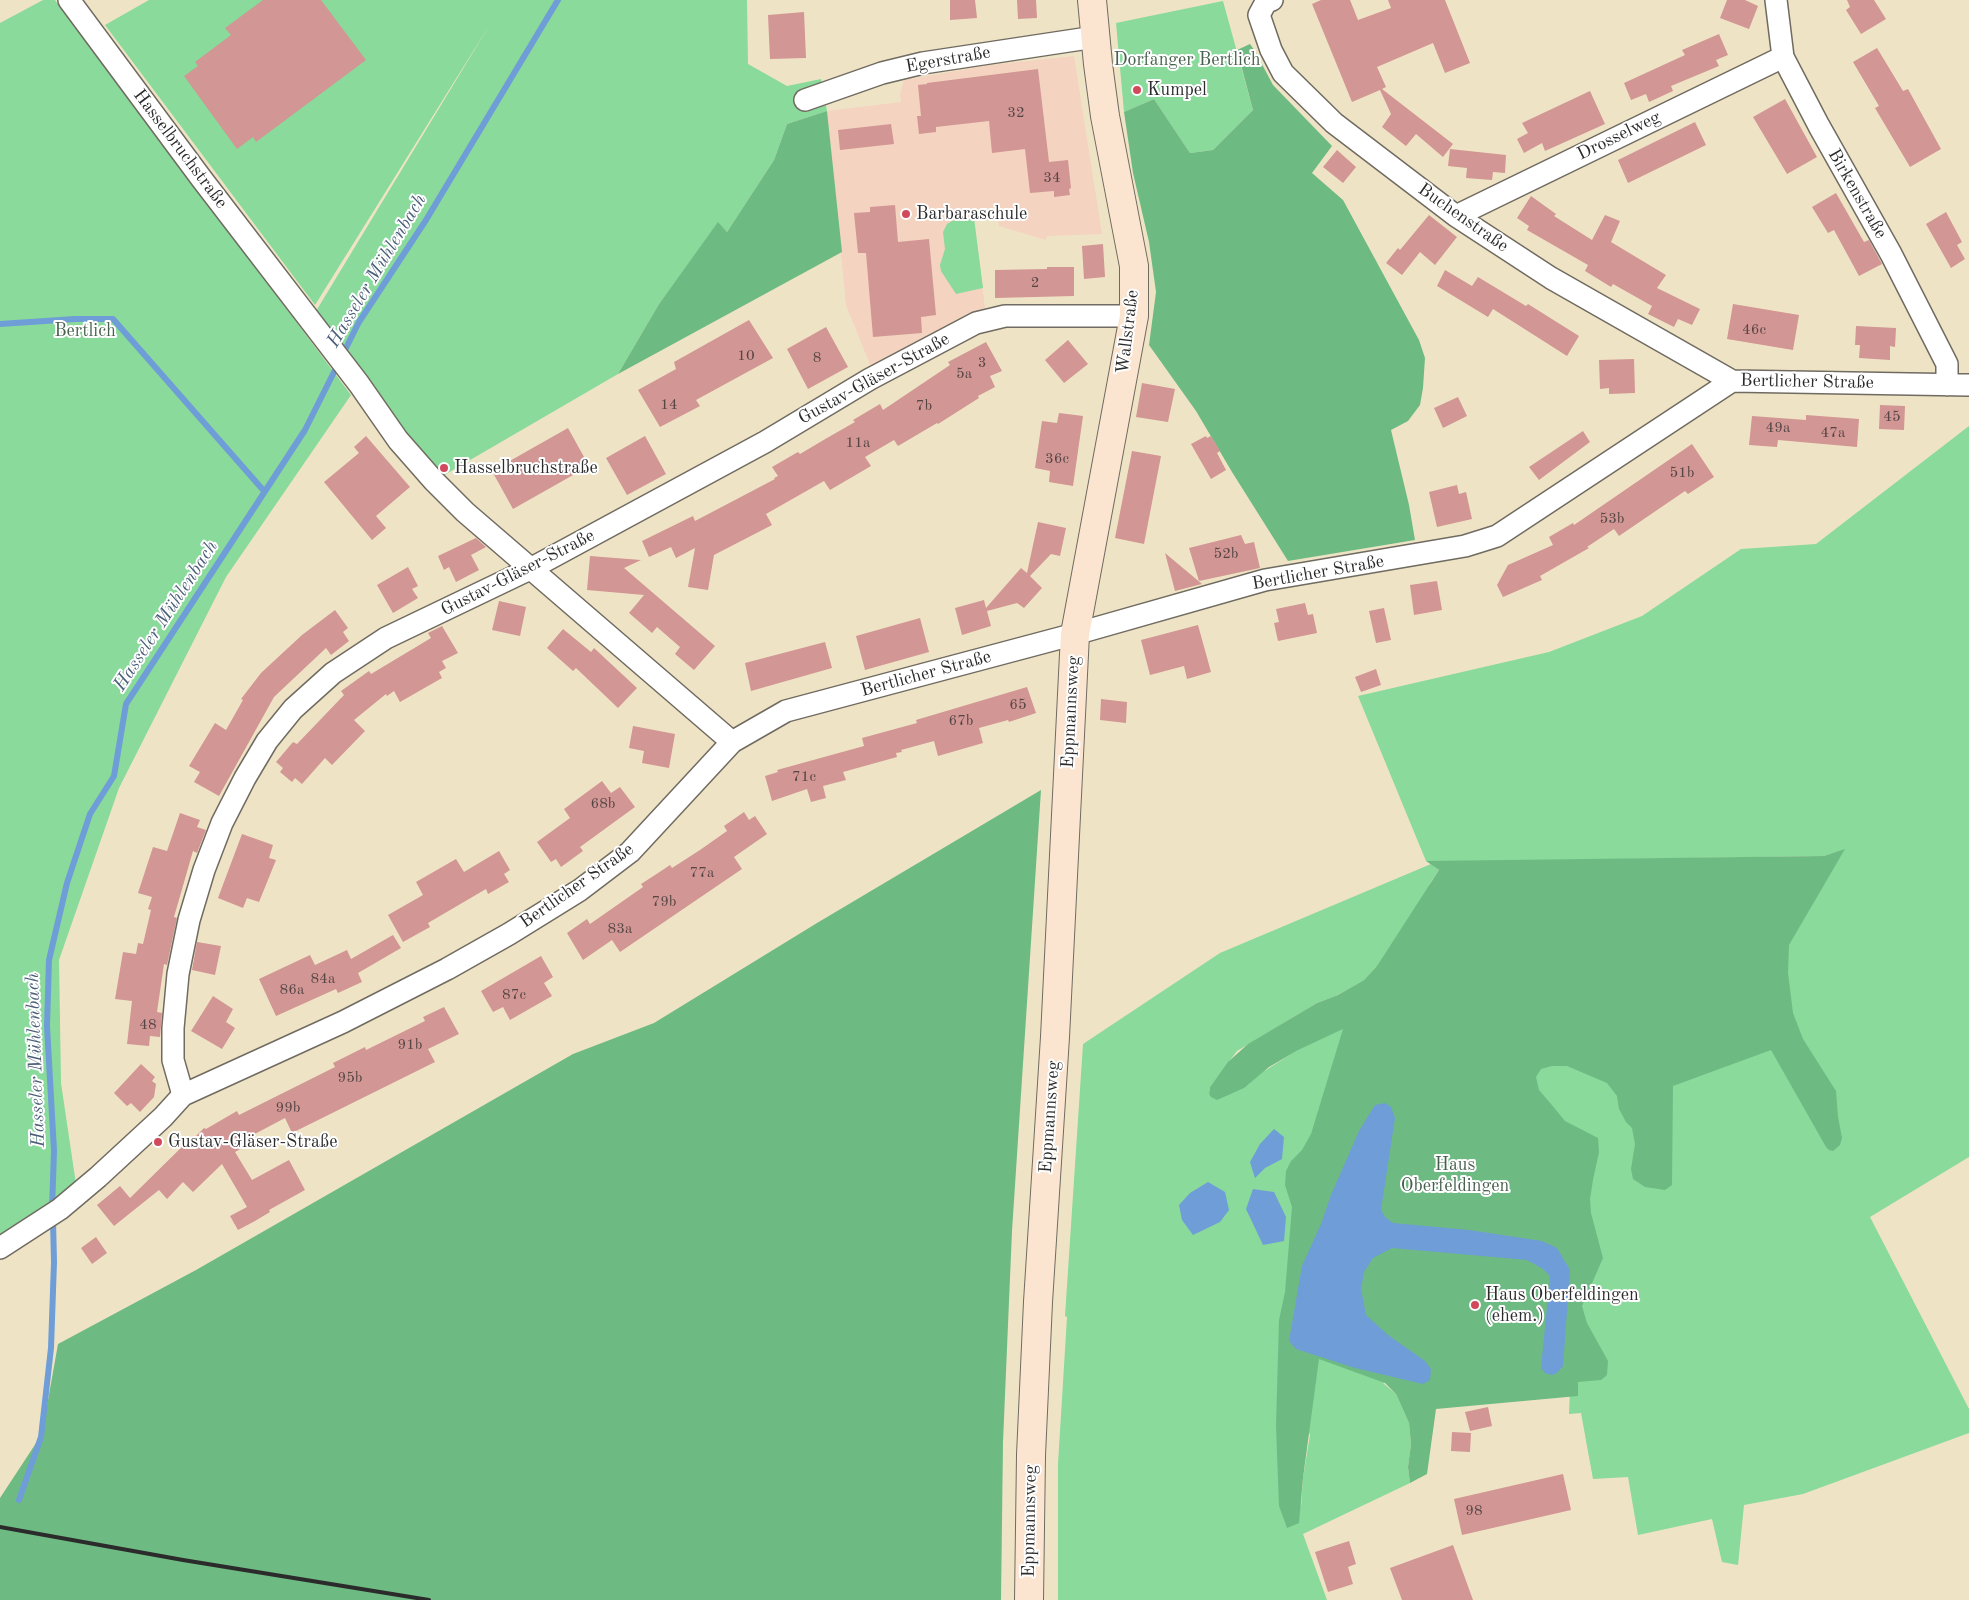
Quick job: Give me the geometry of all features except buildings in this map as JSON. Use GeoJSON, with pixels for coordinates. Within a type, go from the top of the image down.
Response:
{"type":"FeatureCollection","features":[{"type":"Feature","properties":{"kind":"street","name":"Hasselbruchstraße"},"geometry":{"type":"LineString","coordinates":[[69,0],[359,384],[398,440],[434,481],[465,512],[732,742]]}},
{"type":"Feature","properties":{"kind":"street","name":"Wallstraße"},"geometry":{"type":"LineString","coordinates":[[1075,634],[1134,316],[1134,266],[1105,116],[1092,0]]}},
{"type":"Feature","properties":{"kind":"street","name":"Buchenstraße"},"geometry":{"type":"LineString","coordinates":[[1272,0],[1266,2],[1259,15],[1271,50],[1283,73],[1334,123],[1456,216],[1551,278],[1732,381]]}},
{"type":"Feature","properties":{"kind":"street","name":"Birkenstraße"},"geometry":{"type":"LineString","coordinates":[[1776,0],[1783,57],[1819,126],[1891,254],[1947,364],[1947,385]]}},
{"type":"Feature","properties":{"kind":"street","name":"Egerstraße"},"geometry":{"type":"LineString","coordinates":[[806,100],[882,73],[923,63],[1095,37]]}},
{"type":"Feature","properties":{"kind":"street","name":"Drosselweg"},"geometry":{"type":"LineString","coordinates":[[1456,216],[1783,57]]}},
{"type":"Feature","properties":{"kind":"street","name":"Gustav-Gläser-Straße"},"geometry":{"type":"LineString","coordinates":[[183,1095],[173,1060],[173,1028],[178,974],[189,920],[204,870],[222,823],[266,741],[293,709],[334,672],[386,638],[532,568],[765,442],[870,379],[976,323],[1005,316],[1134,316]]}},
{"type":"Feature","properties":{"kind":"street","name":"Bertlicher Straße"},"geometry":{"type":"LineString","coordinates":[[0,1248],[60,1209],[163,1117],[183,1095],[344,1022],[509,934],[580,890],[630,852],[732,742],[786,711],[1075,634],[1265,580],[1465,546],[1496,536],[1732,381],[1969,385]]}},
{"type":"Feature","properties":{"kind":"street","name":"Eppmannsweg"},"geometry":{"type":"LineString","coordinates":[[1029,1600],[1031,1455],[1037,1312],[1055,1037],[1075,634]]}},
{"type":"Feature","properties":{"kind":"shaded area","name":"Barbaraschule"},"geometry":{"type":"Polygon","coordinates":[[[1074,56],[1102,234],[1047,236],[1046,240],[999,226],[997,207],[973,210],[985,308],[967,314],[871,367],[846,305],[827,111],[901,102],[900,93],[904,80],[991,65],[1074,56]]]}},
{"type":"Feature","properties":{"kind":"green space","name":"Bertlich"},"geometry":{"type":"Polygon","coordinates":[[[43,0],[55,0],[351,395],[226,577],[119,788],[59,960],[61,1083],[77,1191],[0,1244],[0,23],[43,0]]]}},
{"type":"Feature","properties":{"kind":"green space"},"geometry":{"type":"Polygon","coordinates":[[[149,0],[747,0],[748,64],[787,86],[821,79],[827,111],[787,124],[774,160],[727,232],[718,223],[659,304],[618,374],[434,481],[310,321],[492,21],[315,305],[105,25],[149,0]]]}},
{"type":"Feature","properties":{"kind":"green space","name":"Dorfanger Bertlich"},"geometry":{"type":"Polygon","coordinates":[[[1223,1],[1253,110],[1213,150],[1190,153],[1154,99],[1124,112],[1116,23],[1223,1]]]}},
{"type":"Feature","properties":{"kind":"green space"},"geometry":{"type":"Polygon","coordinates":[[[1250,44],[1273,85],[1332,146],[1312,173],[1343,200],[1419,340],[1425,358],[1420,405],[1408,421],[1391,430],[1409,505],[1415,540],[1288,561],[1196,411],[1149,345],[1156,292],[1149,242],[1133,173],[1124,112],[1154,99],[1190,153],[1213,150],[1253,110],[1237,50],[1250,44]]]}},
{"type":"Feature","properties":{"kind":"green space"},"geometry":{"type":"Polygon","coordinates":[[[827,111],[842,252],[618,374],[659,304],[718,222],[727,232],[774,160],[787,124],[827,111]]]}},
{"type":"Feature","properties":{"kind":"green space"},"geometry":{"type":"Polygon","coordinates":[[[974,218],[983,288],[956,294],[941,271],[940,265],[945,249],[943,232],[947,224],[952,221],[974,218]]]}},
{"type":"Feature","properties":{"kind":"green space"},"geometry":{"type":"Polygon","coordinates":[[[1969,426],[1969,1157],[1870,1217],[1969,1409],[1969,1433],[1803,1494],[1744,1505],[1738,1565],[1722,1562],[1712,1519],[1638,1535],[1628,1477],[1593,1479],[1581,1413],[1569,1414],[1570,1389],[1383,1383],[1396,1394],[1409,1423],[1411,1444],[1408,1467],[1410,1483],[1303,1534],[1327,1600],[1058,1600],[1058,1464],[1067,1317],[1065,1316],[1083,1044],[1220,953],[1431,864],[1439,870],[1429,885],[1484,861],[1426,861],[1358,696],[1549,652],[1642,616],[1741,549],[1816,544],[1969,426]],[[1844,850],[1824,856],[1493,861],[1801,923],[1844,850]],[[1377,966],[1364,980],[1338,995],[1317,1003],[1237,1051],[1210,1087],[1209,1094],[1212,1097],[1266,1070],[1341,1022],[1377,966]],[[1278,1355],[1301,1507],[1303,1478],[1310,1435],[1278,1355]]]}},
{"type":"Feature","properties":{"kind":"green space"},"geometry":{"type":"Polygon","coordinates":[[[1041,790],[1012,1231],[1003,1442],[1001,1600],[0,1600],[0,1498],[42,1434],[58,1344],[196,1270],[573,1054],[654,1023],[817,923],[1041,790]]]}},
{"type":"Feature","properties":{"kind":"green space","name":"Haus Oberfeldingen"},"geometry":{"type":"Polygon","coordinates":[[[1845,849],[1789,945],[1788,973],[1793,1013],[1803,1039],[1836,1091],[1842,1138],[1840,1145],[1833,1151],[1826,1147],[1771,1050],[1673,1086],[1672,1185],[1665,1190],[1645,1187],[1633,1179],[1631,1169],[1635,1144],[1632,1128],[1626,1122],[1619,1109],[1617,1096],[1607,1083],[1567,1066],[1552,1066],[1541,1069],[1536,1077],[1539,1090],[1565,1121],[1598,1138],[1599,1152],[1590,1199],[1591,1213],[1603,1258],[1582,1306],[1587,1323],[1608,1361],[1607,1375],[1601,1380],[1578,1382],[1578,1396],[1436,1409],[1427,1474],[1410,1483],[1408,1467],[1411,1444],[1409,1423],[1396,1394],[1385,1383],[1319,1359],[1299,1523],[1287,1528],[1279,1506],[1276,1426],[1279,1320],[1285,1292],[1292,1207],[1285,1185],[1286,1171],[1291,1161],[1302,1150],[1311,1134],[1343,1029],[1298,1050],[1269,1067],[1244,1088],[1217,1100],[1209,1094],[1210,1087],[1228,1062],[1248,1044],[1317,1003],[1338,995],[1364,980],[1377,966],[1439,870],[1426,861],[1824,856],[1845,849]]]}},
{"type":"Feature","properties":{"kind":"water"},"geometry":{"type":"Polygon","coordinates":[[[1385,1103],[1391,1107],[1395,1118],[1381,1210],[1385,1217],[1393,1223],[1469,1230],[1542,1241],[1557,1248],[1570,1270],[1563,1366],[1557,1373],[1552,1375],[1545,1373],[1541,1368],[1550,1276],[1543,1269],[1527,1260],[1392,1248],[1373,1258],[1364,1272],[1361,1289],[1366,1315],[1388,1335],[1425,1361],[1431,1369],[1430,1380],[1423,1384],[1355,1368],[1296,1349],[1289,1341],[1302,1266],[1359,1131],[1375,1105],[1385,1103]]]}},
{"type":"Feature","properties":{"kind":"water"},"geometry":{"type":"Polygon","coordinates":[[[1274,1129],[1284,1137],[1282,1159],[1265,1168],[1255,1178],[1250,1162],[1260,1144],[1274,1129]]]}},
{"type":"Feature","properties":{"kind":"water"},"geometry":{"type":"Polygon","coordinates":[[[1208,1182],[1225,1192],[1229,1210],[1220,1222],[1193,1235],[1182,1220],[1179,1205],[1190,1193],[1208,1182]]]}},
{"type":"Feature","properties":{"kind":"water"},"geometry":{"type":"Polygon","coordinates":[[[1253,1189],[1274,1192],[1286,1217],[1284,1241],[1263,1245],[1246,1209],[1253,1189]]]}},
{"type":"Feature","properties":{"kind":"waterway","name":"Hasseler Mühlenbach"},"geometry":{"type":"LineString","coordinates":[[52,1210],[54,1151],[47,1026],[49,960],[67,883],[90,814],[114,776],[126,704],[305,430],[359,322],[426,220],[558,0]]}},
{"type":"Feature","properties":{"kind":"waterway"},"geometry":{"type":"LineString","coordinates":[[0,324],[75,319],[113,319],[264,491]]}},
{"type":"Feature","properties":{"kind":"waterway","name":"Hasseler Mühlenbach"},"geometry":{"type":"LineString","coordinates":[[19,1500],[41,1437],[51,1348],[54,1262],[53,1220]]}},
{"type":"Feature","properties":{"kind":"railway"},"geometry":{"type":"LineString","coordinates":[[0,1527],[183,1560],[429,1600]]}},
{"type":"Feature","properties":{"kind":"place","name":"Kumpel"},"geometry":{"type":"Point","coordinates":[1137,90]}},
{"type":"Feature","properties":{"kind":"place","name":"Barbaraschule"},"geometry":{"type":"Point","coordinates":[906,214]}},
{"type":"Feature","properties":{"kind":"place","name":"Hasselbruchstraße"},"geometry":{"type":"Point","coordinates":[444,468]}},
{"type":"Feature","properties":{"kind":"place","name":"Gustav-Gläser-Straße"},"geometry":{"type":"Point","coordinates":[158,1142]}},
{"type":"Feature","properties":{"kind":"place","name":"Haus Oberfeldingen (ehem.)"},"geometry":{"type":"Point","coordinates":[1475,1305]}}]}
